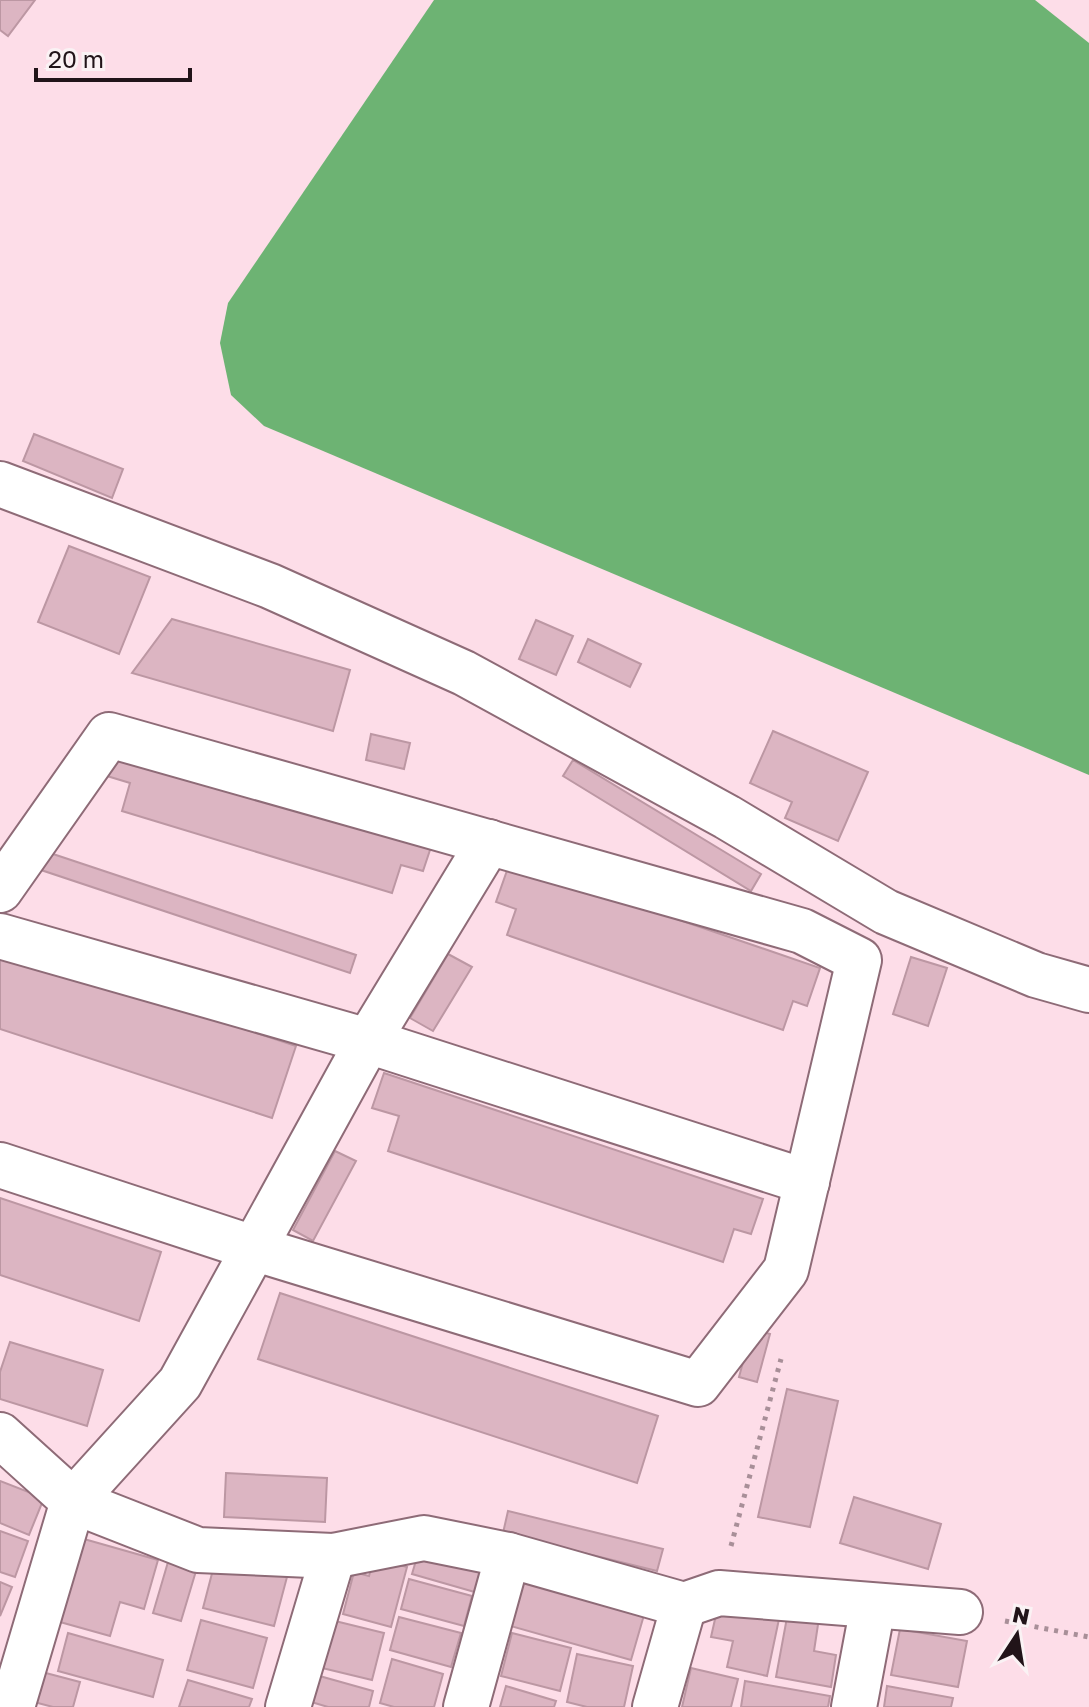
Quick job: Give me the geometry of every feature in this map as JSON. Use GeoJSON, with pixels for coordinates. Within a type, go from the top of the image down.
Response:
{"type":"FeatureCollection","features":[{"type":"Feature","properties":{"kind":"street"},"geometry":{"type":"LineString","coordinates":[[0,484],[270,586],[464,673],[727,817],[886,912],[1036,975],[1089,990]]}},
{"type":"Feature","properties":{"kind":"street"},"geometry":{"type":"LineString","coordinates":[[0,890],[109,735],[802,931],[859,960],[786,1270],[698,1384],[253,1248],[0,1165]]}},
{"type":"Feature","properties":{"kind":"street"},"geometry":{"type":"LineString","coordinates":[[12,1707],[73,1501],[180,1383],[368,1041],[489,842]]}},
{"type":"Feature","properties":{"kind":"street"},"geometry":{"type":"LineString","coordinates":[[0,936],[368,1041],[807,1182]]}},
{"type":"Feature","properties":{"kind":"street"},"geometry":{"type":"LineString","coordinates":[[0,1435],[73,1501],[198,1550],[333,1556],[424,1538],[508,1555],[684,1605],[719,1593],[960,1612]]}},
{"type":"Feature","properties":{"kind":"street"},"geometry":{"type":"LineString","coordinates":[[466,1707],[508,1555]]}},
{"type":"Feature","properties":{"kind":"street"},"geometry":{"type":"LineString","coordinates":[[288,1707],[333,1556]]}},
{"type":"Feature","properties":{"kind":"street"},"geometry":{"type":"LineString","coordinates":[[655,1707],[684,1605]]}},
{"type":"Feature","properties":{"kind":"street"},"geometry":{"type":"LineString","coordinates":[[854,1707],[873,1606]]}},
{"type":"Feature","properties":{"kind":"path"},"geometry":{"type":"LineString","coordinates":[[960,1612],[1089,1637]]}},
{"type":"Feature","properties":{"kind":"shaded area"},"geometry":{"type":"Polygon","coordinates":[[[434,0],[1035,0],[1089,43],[1089,775],[264,426],[231,395],[220,343],[228,303],[434,0]]]}},
{"type":"Feature","properties":{"kind":"building"},"geometry":{"type":"Polygon","coordinates":[[[0,0],[35,0],[8,36],[0,30],[0,0]]]}},
{"type":"Feature","properties":{"kind":"building"},"geometry":{"type":"Polygon","coordinates":[[[34,434],[123,469],[112,498],[23,461],[34,434]]]}},
{"type":"Feature","properties":{"kind":"building"},"geometry":{"type":"Polygon","coordinates":[[[69,546],[150,577],[119,654],[38,622],[69,546]]]}},
{"type":"Feature","properties":{"kind":"building"},"geometry":{"type":"Polygon","coordinates":[[[172,619],[350,670],[333,731],[132,673],[172,619]]]}},
{"type":"Feature","properties":{"kind":"building"},"geometry":{"type":"Polygon","coordinates":[[[536,620],[573,636],[556,675],[519,659],[536,620]]]}},
{"type":"Feature","properties":{"kind":"building"},"geometry":{"type":"Polygon","coordinates":[[[588,639],[641,664],[630,687],[578,662],[588,639]]]}},
{"type":"Feature","properties":{"kind":"building"},"geometry":{"type":"Polygon","coordinates":[[[773,731],[868,772],[838,841],[785,818],[792,802],[750,783],[773,731]]]}},
{"type":"Feature","properties":{"kind":"building"},"geometry":{"type":"Polygon","coordinates":[[[371,734],[410,743],[404,769],[366,760],[371,734]]]}},
{"type":"Feature","properties":{"kind":"building"},"geometry":{"type":"Polygon","coordinates":[[[116,744],[433,841],[423,871],[401,865],[392,893],[122,811],[130,783],[107,776],[116,744]]]}},
{"type":"Feature","properties":{"kind":"building"},"geometry":{"type":"Polygon","coordinates":[[[573,760],[761,874],[751,891],[563,776],[573,760]]]}},
{"type":"Feature","properties":{"kind":"building"},"geometry":{"type":"Polygon","coordinates":[[[41,850],[356,955],[350,973],[35,868],[41,850]]]}},
{"type":"Feature","properties":{"kind":"building"},"geometry":{"type":"Polygon","coordinates":[[[510,862],[820,968],[807,1006],[793,1001],[783,1030],[507,935],[516,909],[496,902],[510,862]]]}},
{"type":"Feature","properties":{"kind":"building"},"geometry":{"type":"Polygon","coordinates":[[[0,949],[296,1046],[272,1118],[0,1029],[0,949]]]}},
{"type":"Feature","properties":{"kind":"building"},"geometry":{"type":"Polygon","coordinates":[[[448,954],[472,967],[433,1031],[410,1018],[448,954]]]}},
{"type":"Feature","properties":{"kind":"building"},"geometry":{"type":"Polygon","coordinates":[[[911,957],[947,968],[928,1026],[893,1014],[911,957]]]}},
{"type":"Feature","properties":{"kind":"building"},"geometry":{"type":"Polygon","coordinates":[[[384,1073],[763,1199],[751,1234],[734,1229],[723,1262],[388,1151],[399,1116],[372,1108],[384,1073]]]}},
{"type":"Feature","properties":{"kind":"building"},"geometry":{"type":"Polygon","coordinates":[[[335,1151],[356,1161],[313,1241],[293,1230],[335,1151]]]}},
{"type":"Feature","properties":{"kind":"building"},"geometry":{"type":"Polygon","coordinates":[[[0,1198],[161,1252],[139,1321],[0,1275],[0,1198]]]}},
{"type":"Feature","properties":{"kind":"building"},"geometry":{"type":"Polygon","coordinates":[[[280,1293],[658,1416],[637,1483],[258,1359],[280,1293]]]}},
{"type":"Feature","properties":{"kind":"building"},"geometry":{"type":"Polygon","coordinates":[[[752,1329],[770,1334],[757,1382],[739,1377],[752,1329]]]}},
{"type":"Feature","properties":{"kind":"building"},"geometry":{"type":"Polygon","coordinates":[[[10,1342],[103,1370],[87,1426],[0,1399],[0,1372],[10,1342]]]}},
{"type":"Feature","properties":{"kind":"building"},"geometry":{"type":"Polygon","coordinates":[[[787,1389],[838,1401],[810,1527],[758,1517],[787,1389]]]}},
{"type":"Feature","properties":{"kind":"building"},"geometry":{"type":"Polygon","coordinates":[[[226,1473],[327,1478],[325,1522],[224,1517],[226,1473]]]}},
{"type":"Feature","properties":{"kind":"building"},"geometry":{"type":"Polygon","coordinates":[[[0,1481],[44,1498],[29,1535],[0,1523],[0,1481]]]}},
{"type":"Feature","properties":{"kind":"building"},"geometry":{"type":"Polygon","coordinates":[[[854,1497],[941,1524],[928,1569],[840,1543],[854,1497]]]}},
{"type":"Feature","properties":{"kind":"building"},"geometry":{"type":"Polygon","coordinates":[[[508,1511],[663,1549],[657,1571],[503,1533],[508,1511]]]}},
{"type":"Feature","properties":{"kind":"building"},"geometry":{"type":"Polygon","coordinates":[[[0,1531],[28,1541],[15,1577],[0,1572],[0,1531]]]}},
{"type":"Feature","properties":{"kind":"building"},"geometry":{"type":"Polygon","coordinates":[[[84,1539],[158,1560],[144,1609],[120,1602],[110,1636],[60,1622],[84,1539]]]}},
{"type":"Feature","properties":{"kind":"building"},"geometry":{"type":"Polygon","coordinates":[[[420,1547],[485,1567],[478,1593],[412,1574],[420,1547]]]}},
{"type":"Feature","properties":{"kind":"building"},"geometry":{"type":"Polygon","coordinates":[[[216,1558],[287,1577],[274,1626],[203,1608],[216,1558]]]}},
{"type":"Feature","properties":{"kind":"building"},"geometry":{"type":"Polygon","coordinates":[[[374,1558],[407,1567],[391,1627],[343,1614],[354,1572],[369,1576],[374,1558]]]}},
{"type":"Feature","properties":{"kind":"building"},"geometry":{"type":"Polygon","coordinates":[[[168,1562],[196,1571],[181,1621],[153,1613],[168,1562]]]}},
{"type":"Feature","properties":{"kind":"building"},"geometry":{"type":"Polygon","coordinates":[[[409,1579],[472,1596],[464,1626],[401,1609],[409,1579]]]}},
{"type":"Feature","properties":{"kind":"building"},"geometry":{"type":"Polygon","coordinates":[[[520,1580],[644,1615],[631,1660],[507,1625],[520,1580]]]}},
{"type":"Feature","properties":{"kind":"building"},"geometry":{"type":"Polygon","coordinates":[[[0,1582],[12,1587],[0,1616],[0,1582]]]}},
{"type":"Feature","properties":{"kind":"building"},"geometry":{"type":"Polygon","coordinates":[[[718,1606],[779,1619],[767,1676],[727,1667],[733,1641],[711,1637],[718,1606]]]}},
{"type":"Feature","properties":{"kind":"building"},"geometry":{"type":"Polygon","coordinates":[[[788,1612],[819,1618],[814,1651],[836,1655],[831,1687],[776,1677],[788,1612]]]}},
{"type":"Feature","properties":{"kind":"building"},"geometry":{"type":"Polygon","coordinates":[[[399,1617],[461,1633],[451,1667],[390,1650],[399,1617]]]}},
{"type":"Feature","properties":{"kind":"building"},"geometry":{"type":"Polygon","coordinates":[[[201,1620],[267,1638],[253,1688],[187,1670],[201,1620]]]}},
{"type":"Feature","properties":{"kind":"building"},"geometry":{"type":"Polygon","coordinates":[[[331,1620],[384,1633],[372,1680],[318,1667],[331,1620]]]}},
{"type":"Feature","properties":{"kind":"building"},"geometry":{"type":"Polygon","coordinates":[[[900,1629],[967,1641],[958,1687],[891,1675],[900,1629]]]}},
{"type":"Feature","properties":{"kind":"building"},"geometry":{"type":"Polygon","coordinates":[[[68,1633],[163,1660],[153,1697],[58,1671],[68,1633]]]}},
{"type":"Feature","properties":{"kind":"building"},"geometry":{"type":"Polygon","coordinates":[[[512,1633],[571,1648],[560,1691],[501,1676],[512,1633]]]}},
{"type":"Feature","properties":{"kind":"building"},"geometry":{"type":"Polygon","coordinates":[[[577,1654],[633,1666],[624,1707],[587,1707],[567,1702],[577,1654]]]}},
{"type":"Feature","properties":{"kind":"building"},"geometry":{"type":"Polygon","coordinates":[[[392,1659],[443,1674],[434,1707],[394,1707],[380,1703],[392,1659]]]}},
{"type":"Feature","properties":{"kind":"building"},"geometry":{"type":"Polygon","coordinates":[[[691,1668],[738,1679],[731,1707],[682,1707],[691,1668]]]}},
{"type":"Feature","properties":{"kind":"building"},"geometry":{"type":"Polygon","coordinates":[[[42,1672],[80,1682],[73,1707],[53,1707],[34,1702],[42,1672]]]}},
{"type":"Feature","properties":{"kind":"building"},"geometry":{"type":"Polygon","coordinates":[[[316,1675],[373,1691],[369,1707],[328,1707],[308,1701],[316,1675]]]}},
{"type":"Feature","properties":{"kind":"building"},"geometry":{"type":"Polygon","coordinates":[[[188,1680],[252,1699],[249,1707],[179,1707],[188,1680]]]}},
{"type":"Feature","properties":{"kind":"building"},"geometry":{"type":"Polygon","coordinates":[[[745,1681],[830,1696],[828,1707],[741,1707],[745,1681]]]}},
{"type":"Feature","properties":{"kind":"building"},"geometry":{"type":"Polygon","coordinates":[[[506,1686],[556,1701],[554,1707],[500,1707],[506,1686]]]}},
{"type":"Feature","properties":{"kind":"building"},"geometry":{"type":"Polygon","coordinates":[[[887,1686],[953,1698],[951,1707],[884,1707],[887,1686]]]}}]}
